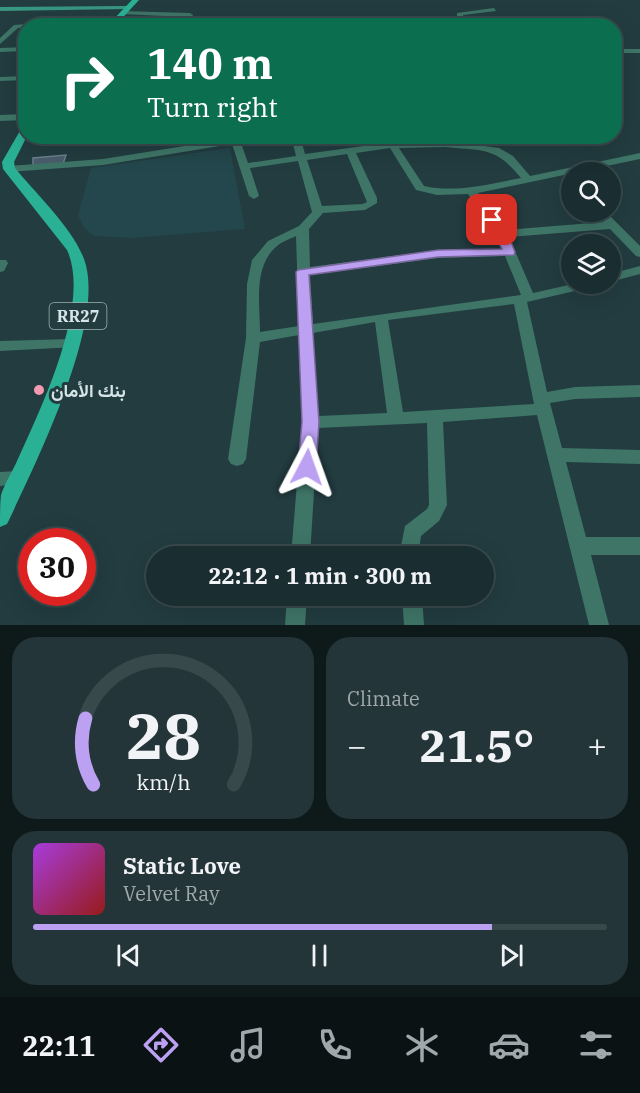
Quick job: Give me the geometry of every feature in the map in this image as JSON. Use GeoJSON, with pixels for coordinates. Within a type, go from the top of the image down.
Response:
{"type":"FeatureCollection","features":[{"type":"Feature","properties":{"kind":"main road"},"geometry":{"type":"LineString","coordinates":[[117,18],[136,0]]}},
{"type":"Feature","properties":{"kind":"main road"},"geometry":{"type":"LineString","coordinates":[[5,163],[18,142]]}},
{"type":"Feature","properties":{"kind":"main road","name":"RR27"},"geometry":{"type":"LineString","coordinates":[[0,518],[41,426],[71,344],[83,290],[78,261],[70,245],[5,163]]}},
{"type":"Feature","properties":{"kind":"street"},"geometry":{"type":"LineString","coordinates":[[0,9],[124,10],[190,15],[188,18]]}},
{"type":"Feature","properties":{"kind":"street"},"geometry":{"type":"LineString","coordinates":[[460,18],[459,14],[495,10]]}},
{"type":"Feature","properties":{"kind":"street"},"geometry":{"type":"LineString","coordinates":[[0,42],[12,26],[18,26]]}},
{"type":"Feature","properties":{"kind":"street"},"geometry":{"type":"LineString","coordinates":[[0,57],[4,50]]}},
{"type":"Feature","properties":{"kind":"street"},"geometry":{"type":"LineString","coordinates":[[622,51],[640,51]]}},
{"type":"Feature","properties":{"kind":"street"},"geometry":{"type":"LineString","coordinates":[[0,79],[18,78]]}},
{"type":"Feature","properties":{"kind":"street"},"geometry":{"type":"LineString","coordinates":[[0,117],[18,117]]}},
{"type":"Feature","properties":{"kind":"street"},"geometry":{"type":"LineString","coordinates":[[186,144],[186,150]]}},
{"type":"Feature","properties":{"kind":"street"},"geometry":{"type":"LineString","coordinates":[[5,163],[103,162],[224,144]]}},
{"type":"Feature","properties":{"kind":"street"},"geometry":{"type":"LineString","coordinates":[[237,144],[254,196]]}},
{"type":"Feature","properties":{"kind":"street"},"geometry":{"type":"LineString","coordinates":[[237,459],[253,338],[253,284],[258,260],[272,244],[303,228],[318,214],[296,144]]}},
{"type":"Feature","properties":{"kind":"street"},"geometry":{"type":"LineString","coordinates":[[245,166],[393,145],[445,144],[496,150],[510,158],[528,180]]}},
{"type":"Feature","properties":{"kind":"street"},"geometry":{"type":"LineString","coordinates":[[393,145],[417,186],[423,190],[471,191],[561,173]]}},
{"type":"Feature","properties":{"kind":"street"},"geometry":{"type":"LineString","coordinates":[[318,210],[364,207],[372,203],[372,198],[350,151]]}},
{"type":"Feature","properties":{"kind":"street"},"geometry":{"type":"LineString","coordinates":[[613,162],[640,156]]}},
{"type":"Feature","properties":{"kind":"street"},"geometry":{"type":"LineString","coordinates":[[471,191],[502,234],[524,298],[543,404],[599,625]]}},
{"type":"Feature","properties":{"kind":"street"},"geometry":{"type":"LineString","coordinates":[[610,222],[640,253]]}},
{"type":"Feature","properties":{"kind":"street"},"geometry":{"type":"LineString","coordinates":[[502,234],[613,225]]}},
{"type":"Feature","properties":{"kind":"street"},"geometry":{"type":"LineString","coordinates":[[301,546],[310,422],[302,272],[303,228]]}},
{"type":"Feature","properties":{"kind":"street"},"geometry":{"type":"LineString","coordinates":[[302,272],[438,254],[509,252]]}},
{"type":"Feature","properties":{"kind":"street"},"geometry":{"type":"LineString","coordinates":[[621,275],[640,270]]}},
{"type":"Feature","properties":{"kind":"street"},"geometry":{"type":"LineString","coordinates":[[253,338],[381,317],[524,298],[561,290]]}},
{"type":"Feature","properties":{"kind":"street"},"geometry":{"type":"LineString","coordinates":[[381,317],[396,419]]}},
{"type":"Feature","properties":{"kind":"street"},"geometry":{"type":"LineString","coordinates":[[0,346],[71,344]]}},
{"type":"Feature","properties":{"kind":"street"},"geometry":{"type":"LineString","coordinates":[[310,422],[435,417],[543,404],[564,394],[640,392]]}},
{"type":"Feature","properties":{"kind":"street"},"geometry":{"type":"LineString","coordinates":[[410,546],[411,532],[433,515],[438,505],[435,417]]}},
{"type":"Feature","properties":{"kind":"street"},"geometry":{"type":"LineString","coordinates":[[557,456],[640,456]]}},
{"type":"Feature","properties":{"kind":"street"},"geometry":{"type":"LineString","coordinates":[[0,479],[18,478]]}},
{"type":"Feature","properties":{"kind":"street"},"geometry":{"type":"LineString","coordinates":[[579,546],[640,546]]}},
{"type":"Feature","properties":{"kind":"street"},"geometry":{"type":"LineString","coordinates":[[295,625],[296,606]]}},
{"type":"Feature","properties":{"kind":"street"},"geometry":{"type":"LineString","coordinates":[[413,606],[414,625]]}},
{"type":"Feature","properties":{"kind":"shaded area"},"geometry":{"type":"Polygon","coordinates":[[[230,148],[245,229],[131,238],[94,236],[84,228],[78,215],[91,168],[230,148]]]}},
{"type":"Feature","properties":{"kind":"building"},"geometry":{"type":"Polygon","coordinates":[[[66,155],[63,164],[33,166],[33,158],[66,155]]]}},
{"type":"Feature","properties":{"kind":"place","name":"بنك الأمان"},"geometry":{"type":"Point","coordinates":[39,390]}},
{"type":"Feature","properties":{"kind":"route"},"geometry":{"type":"LineString","coordinates":[[307,467],[310,422],[302,272],[438,254],[509,252],[502,234],[492,220]]}}]}
